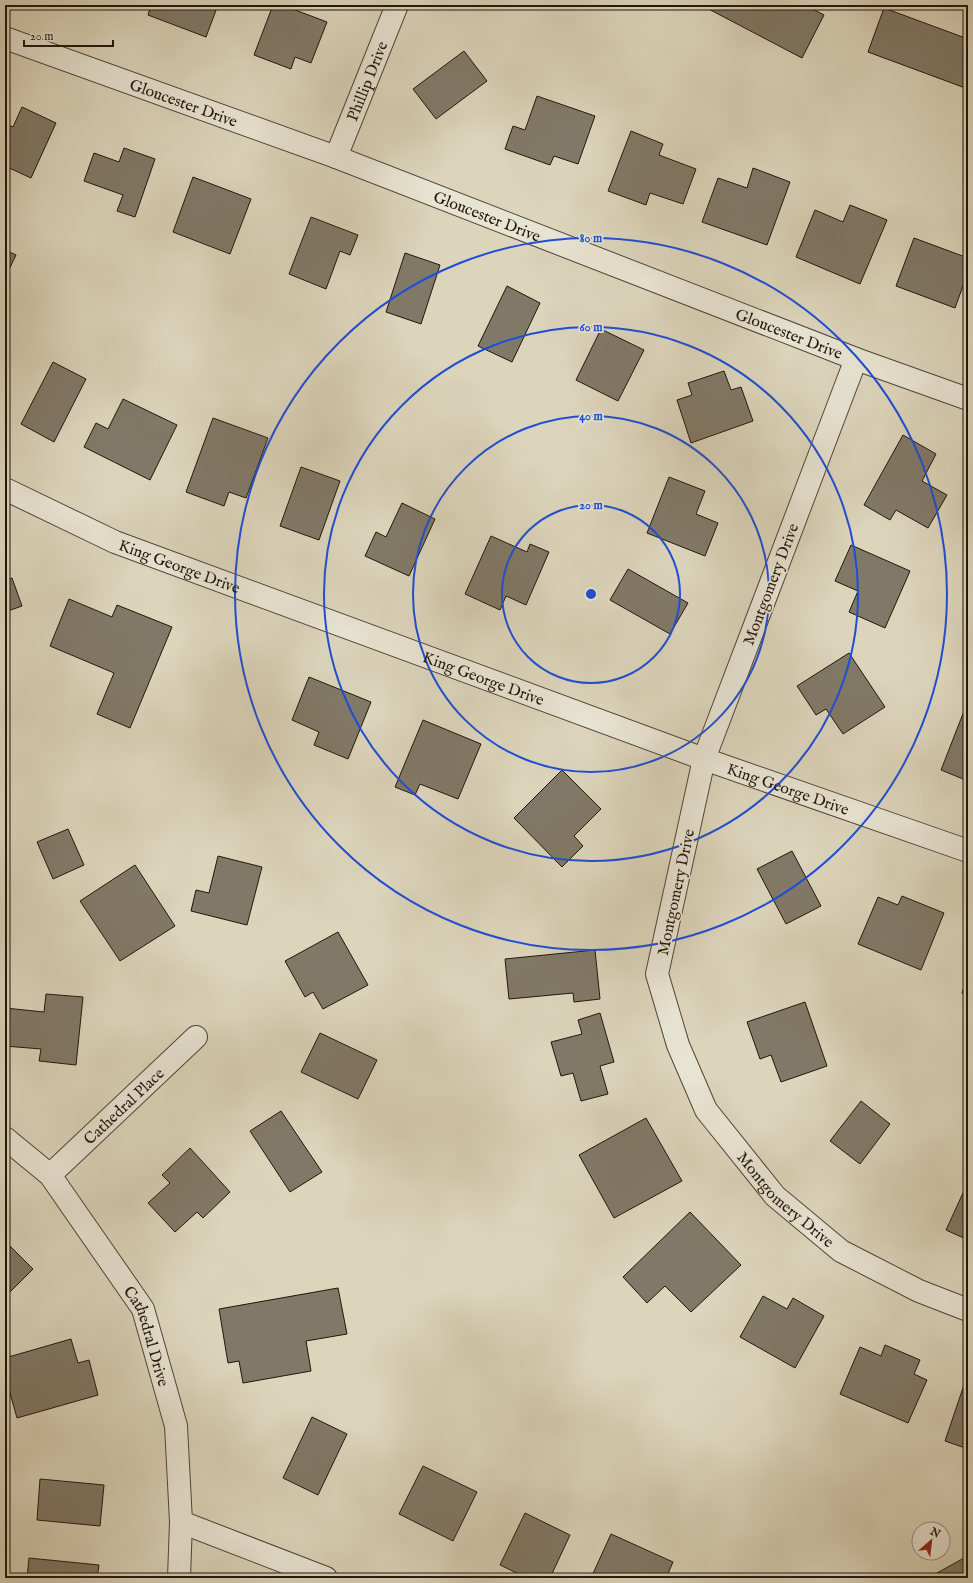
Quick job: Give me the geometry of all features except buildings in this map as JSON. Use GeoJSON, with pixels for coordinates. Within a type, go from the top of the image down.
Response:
{"type":"FeatureCollection","features":[{"type":"Feature","properties":{"kind":"street","name":"Phillip Drive"},"geometry":{"type":"LineString","coordinates":[[336,157],[397,5]]}},
{"type":"Feature","properties":{"kind":"street","name":"Gloucester Drive"},"geometry":{"type":"LineString","coordinates":[[5,38],[336,157],[856,359],[968,399]]}},
{"type":"Feature","properties":{"kind":"street","name":"Montgomery Drive"},"geometry":{"type":"LineString","coordinates":[[856,359],[704,759],[657,974],[678,1045],[706,1110],[776,1196],[841,1251],[919,1291],[968,1310]]}},
{"type":"Feature","properties":{"kind":"street","name":"King George Drive"},"geometry":{"type":"LineString","coordinates":[[5,489],[115,542],[704,759],[968,851]]}},
{"type":"Feature","properties":{"kind":"street","name":"Cathedral Place"},"geometry":{"type":"LineString","coordinates":[[50,1175],[196,1037]]}},
{"type":"Feature","properties":{"kind":"street","name":"Cathedral Drive"},"geometry":{"type":"LineString","coordinates":[[5,1138],[50,1175],[143,1309],[176,1426],[181,1522],[179,1578]]}},
{"type":"Feature","properties":{"kind":"street"},"geometry":{"type":"LineString","coordinates":[[181,1522],[326,1578]]}}]}
